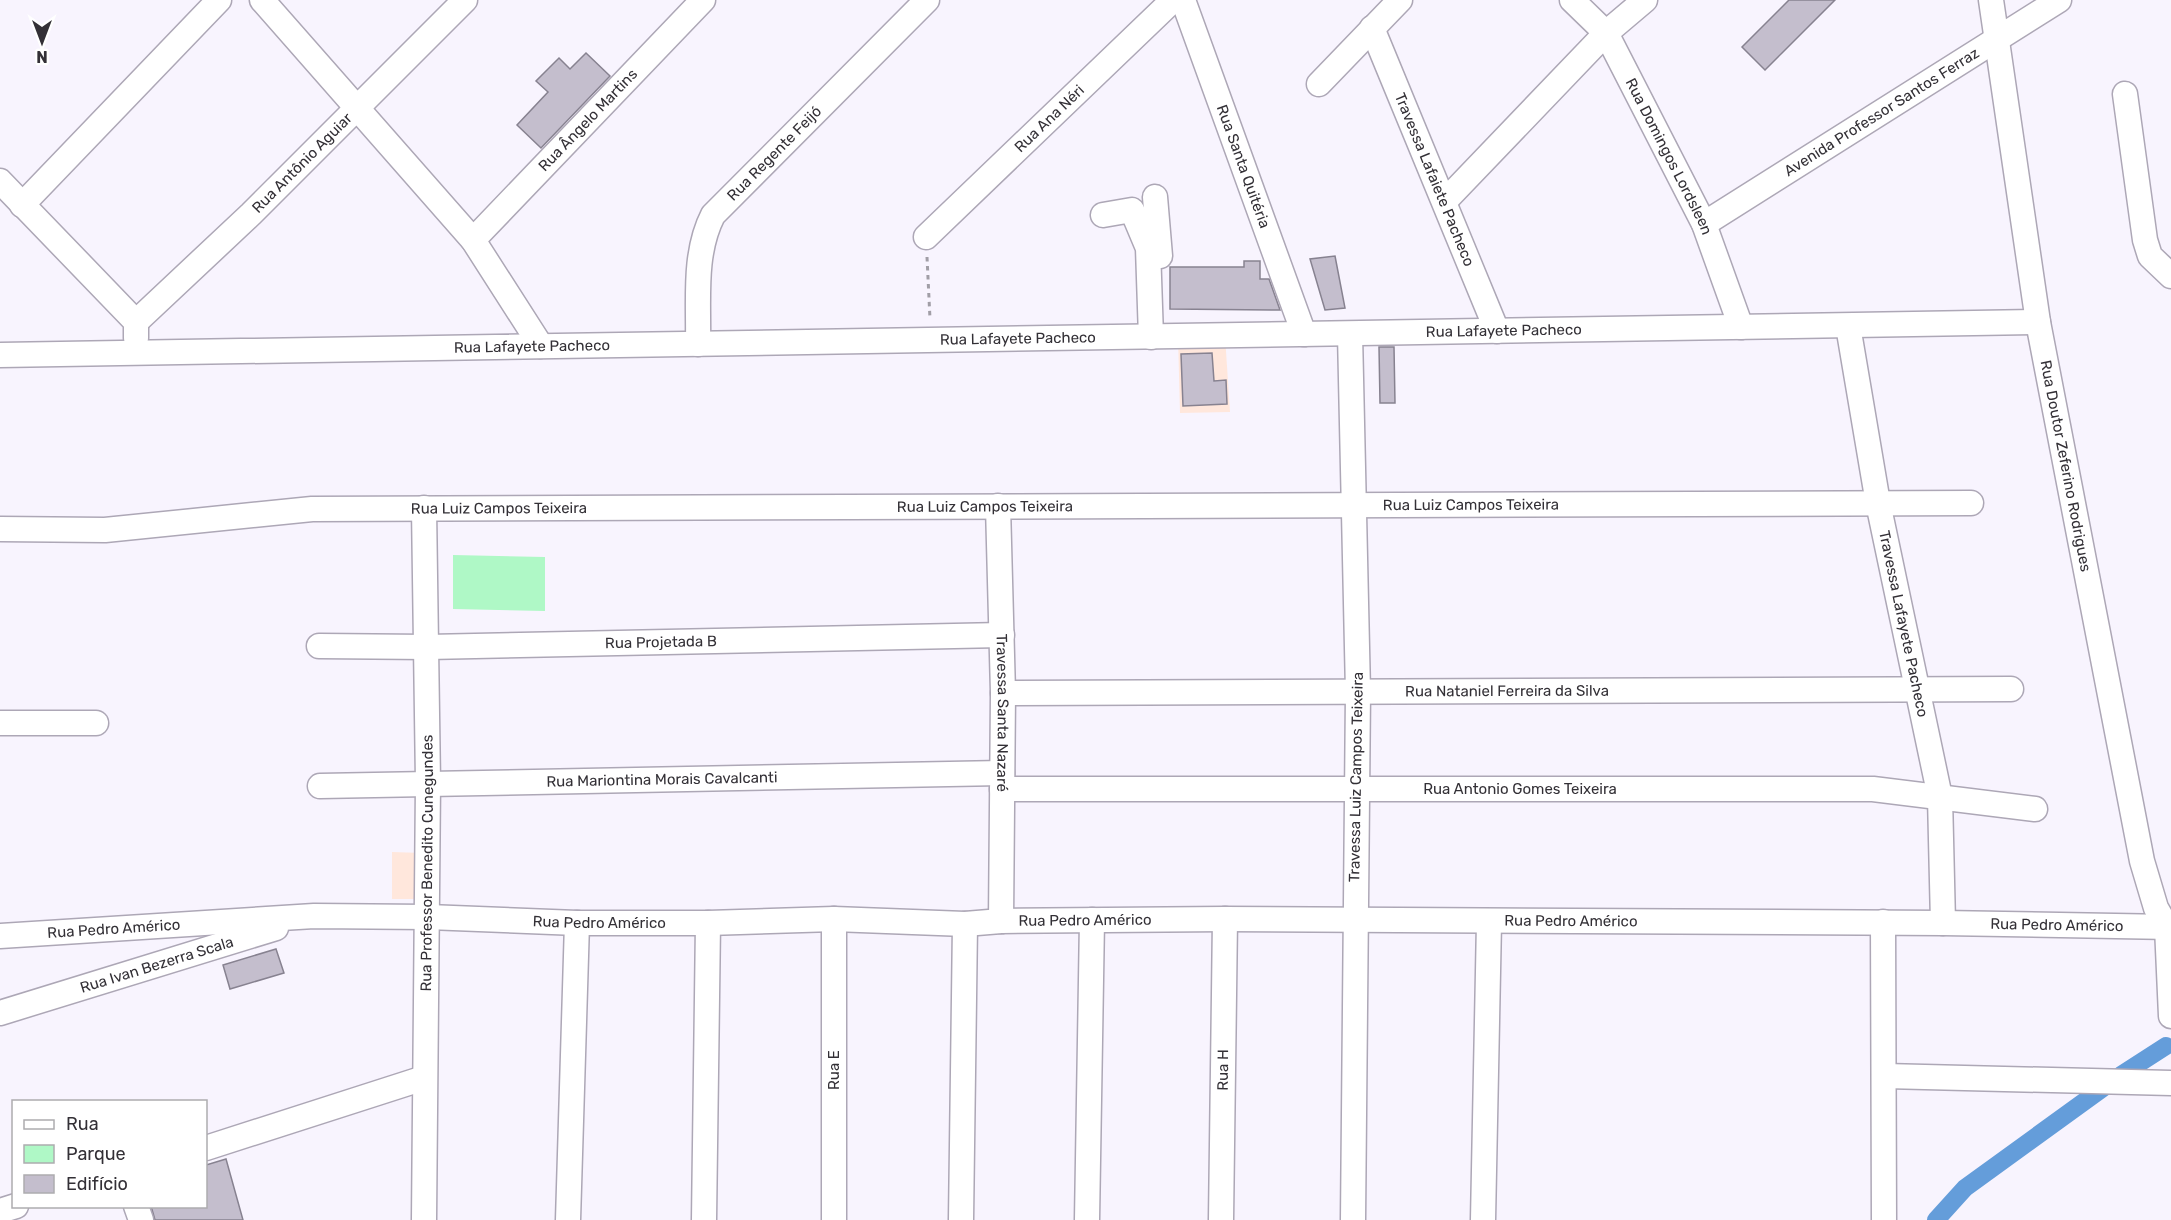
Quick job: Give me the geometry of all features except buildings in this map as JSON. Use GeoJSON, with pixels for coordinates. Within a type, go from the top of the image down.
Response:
{"type":"FeatureCollection","features":[{"type":"Feature","properties":{"kind":"street"},"geometry":{"type":"LineString","coordinates":[[22,205],[219,0]]}},
{"type":"Feature","properties":{"kind":"street"},"geometry":{"type":"LineString","coordinates":[[262,0],[473,240],[541,346]]}},
{"type":"Feature","properties":{"kind":"street","name":"Rua Antônio Aguiar"},"geometry":{"type":"LineString","coordinates":[[136,322],[251,214],[465,0]]}},
{"type":"Feature","properties":{"kind":"street","name":"Rua Ângelo Martins"},"geometry":{"type":"LineString","coordinates":[[473,240],[703,0]]}},
{"type":"Feature","properties":{"kind":"street","name":"Rua Regente Feijó"},"geometry":{"type":"LineString","coordinates":[[698,344],[701,249],[704,234],[713,215],[927,0]]}},
{"type":"Feature","properties":{"kind":"street","name":"Rua Ana Néri"},"geometry":{"type":"LineString","coordinates":[[926,237],[1173,0]]}},
{"type":"Feature","properties":{"kind":"street","name":"Rua Santa Quitéria"},"geometry":{"type":"LineString","coordinates":[[1183,0],[1304,334]]}},
{"type":"Feature","properties":{"kind":"street"},"geometry":{"type":"LineString","coordinates":[[1319,84],[1400,0]]}},
{"type":"Feature","properties":{"kind":"street","name":"Rua Domingos Lordsleen"},"geometry":{"type":"LineString","coordinates":[[1572,0],[1606,33],[1704,224],[1741,327]]}},
{"type":"Feature","properties":{"kind":"street"},"geometry":{"type":"LineString","coordinates":[[1445,201],[1606,33],[1645,0]]}},
{"type":"Feature","properties":{"kind":"street","name":"Rua Doutor Zeferino Rodrigues"},"geometry":{"type":"LineString","coordinates":[[1991,0],[2038,322],[2142,861],[2156,908],[2169,927]]}},
{"type":"Feature","properties":{"kind":"street","name":"Avenida Professor Santos Ferraz"},"geometry":{"type":"LineString","coordinates":[[1704,224],[2059,0]]}},
{"type":"Feature","properties":{"kind":"street","name":"Travessa Lafaiete Pacheco"},"geometry":{"type":"LineString","coordinates":[[1372,28],[1497,331]]}},
{"type":"Feature","properties":{"kind":"street"},"geometry":{"type":"LineString","coordinates":[[2125,94],[2145,240],[2150,256],[2171,276]]}},
{"type":"Feature","properties":{"kind":"street"},"geometry":{"type":"LineString","coordinates":[[0,182],[136,322],[137,353]]}},
{"type":"Feature","properties":{"kind":"street"},"geometry":{"type":"LineString","coordinates":[[1155,197],[1164,309],[1158,336]]}},
{"type":"Feature","properties":{"kind":"street"},"geometry":{"type":"LineString","coordinates":[[1103,215],[1132,210],[1148,248],[1158,336]]}},
{"type":"Feature","properties":{"kind":"street","name":"Rua Lafayete Pacheco"},"geometry":{"type":"LineString","coordinates":[[0,355],[2038,322]]}},
{"type":"Feature","properties":{"kind":"street","name":"Travessa Lafayete Pacheco"},"geometry":{"type":"LineString","coordinates":[[1848,326],[1878,503],[1940,796],[1943,923]]}},
{"type":"Feature","properties":{"kind":"street","name":"Travessa Luiz Campos Teixeira"},"geometry":{"type":"LineString","coordinates":[[1350,333],[1358,692],[1354,921],[1353,1220]]}},
{"type":"Feature","properties":{"kind":"street","name":"Rua Luiz Campos Teixeira"},"geometry":{"type":"LineString","coordinates":[[0,529],[105,530],[312,509],[1971,503]]}},
{"type":"Feature","properties":{"kind":"street","name":"Travessa Santa Nazaré"},"geometry":{"type":"LineString","coordinates":[[998,506],[1003,693],[1001,921]]}},
{"type":"Feature","properties":{"kind":"street","name":"Rua Professor Benedito Cunegundes"},"geometry":{"type":"LineString","coordinates":[[424,508],[429,783],[424,1220]]}},
{"type":"Feature","properties":{"kind":"street","name":"Rua Projetada B"},"geometry":{"type":"LineString","coordinates":[[319,646],[428,647],[1002,635]]}},
{"type":"Feature","properties":{"kind":"street","name":"Rua Nataniel Ferreira da Silva"},"geometry":{"type":"LineString","coordinates":[[1003,693],[2011,689]]}},
{"type":"Feature","properties":{"kind":"street"},"geometry":{"type":"LineString","coordinates":[[0,723],[96,723]]}},
{"type":"Feature","properties":{"kind":"street","name":"Rua Mariontina Morais Cavalcanti"},"geometry":{"type":"LineString","coordinates":[[320,786],[429,783],[1002,781]]}},
{"type":"Feature","properties":{"kind":"street","name":"Rua Antonio Gomes Teixeira"},"geometry":{"type":"LineString","coordinates":[[1002,781],[1357,789],[1873,789],[2035,809]]}},
{"type":"Feature","properties":{"kind":"street","name":"Rua Pedro Américo"},"geometry":{"type":"LineString","coordinates":[[0,936],[314,916],[428,917],[577,923],[834,920],[965,924],[1001,921],[1225,919],[1488,922],[1883,922],[2169,927]]}},
{"type":"Feature","properties":{"kind":"street","name":"Rua Ivan Bezerra Scala"},"geometry":{"type":"LineString","coordinates":[[0,1013],[314,916]]}},
{"type":"Feature","properties":{"kind":"street","name":"Rua H"},"geometry":{"type":"LineString","coordinates":[[1221,1220],[1225,919]]}},
{"type":"Feature","properties":{"kind":"street","name":"Rua E"},"geometry":{"type":"LineString","coordinates":[[834,920],[834,1220]]}},
{"type":"Feature","properties":{"kind":"street"},"geometry":{"type":"LineString","coordinates":[[1087,1220],[1092,920]]}},
{"type":"Feature","properties":{"kind":"street"},"geometry":{"type":"LineString","coordinates":[[1483,1220],[1488,922]]}},
{"type":"Feature","properties":{"kind":"street"},"geometry":{"type":"LineString","coordinates":[[1883,922],[1884,1220]]}},
{"type":"Feature","properties":{"kind":"street"},"geometry":{"type":"LineString","coordinates":[[568,1220],[577,923]]}},
{"type":"Feature","properties":{"kind":"street"},"geometry":{"type":"LineString","coordinates":[[704,1220],[708,923]]}},
{"type":"Feature","properties":{"kind":"street"},"geometry":{"type":"LineString","coordinates":[[961,1220],[965,924]]}},
{"type":"Feature","properties":{"kind":"street"},"geometry":{"type":"LineString","coordinates":[[2169,927],[2171,1016]]}},
{"type":"Feature","properties":{"kind":"street"},"geometry":{"type":"LineString","coordinates":[[1885,1076],[2171,1083]]}},
{"type":"Feature","properties":{"kind":"street"},"geometry":{"type":"LineString","coordinates":[[207,1148],[424,1078]]}},
{"type":"Feature","properties":{"kind":"path"},"geometry":{"type":"LineString","coordinates":[[926,237],[930,340]]}},
{"type":"Feature","properties":{"kind":"shaded area"},"geometry":{"type":"Polygon","coordinates":[[[1225,336],[1230,412],[1180,413],[1178,337],[1225,336]]]}},
{"type":"Feature","properties":{"kind":"shaded area"},"geometry":{"type":"Polygon","coordinates":[[[392,852],[422,853],[421,899],[392,899],[392,852]]]}},
{"type":"Feature","properties":{"kind":"green space"},"geometry":{"type":"Polygon","coordinates":[[[453,555],[545,557],[545,611],[453,609],[453,555]]]}},
{"type":"Feature","properties":{"kind":"waterway"},"geometry":{"type":"LineString","coordinates":[[2121,1075],[2166,1046]]}},
{"type":"Feature","properties":{"kind":"waterway"},"geometry":{"type":"LineString","coordinates":[[1936,1220],[1965,1188],[2103,1088]]}}]}
